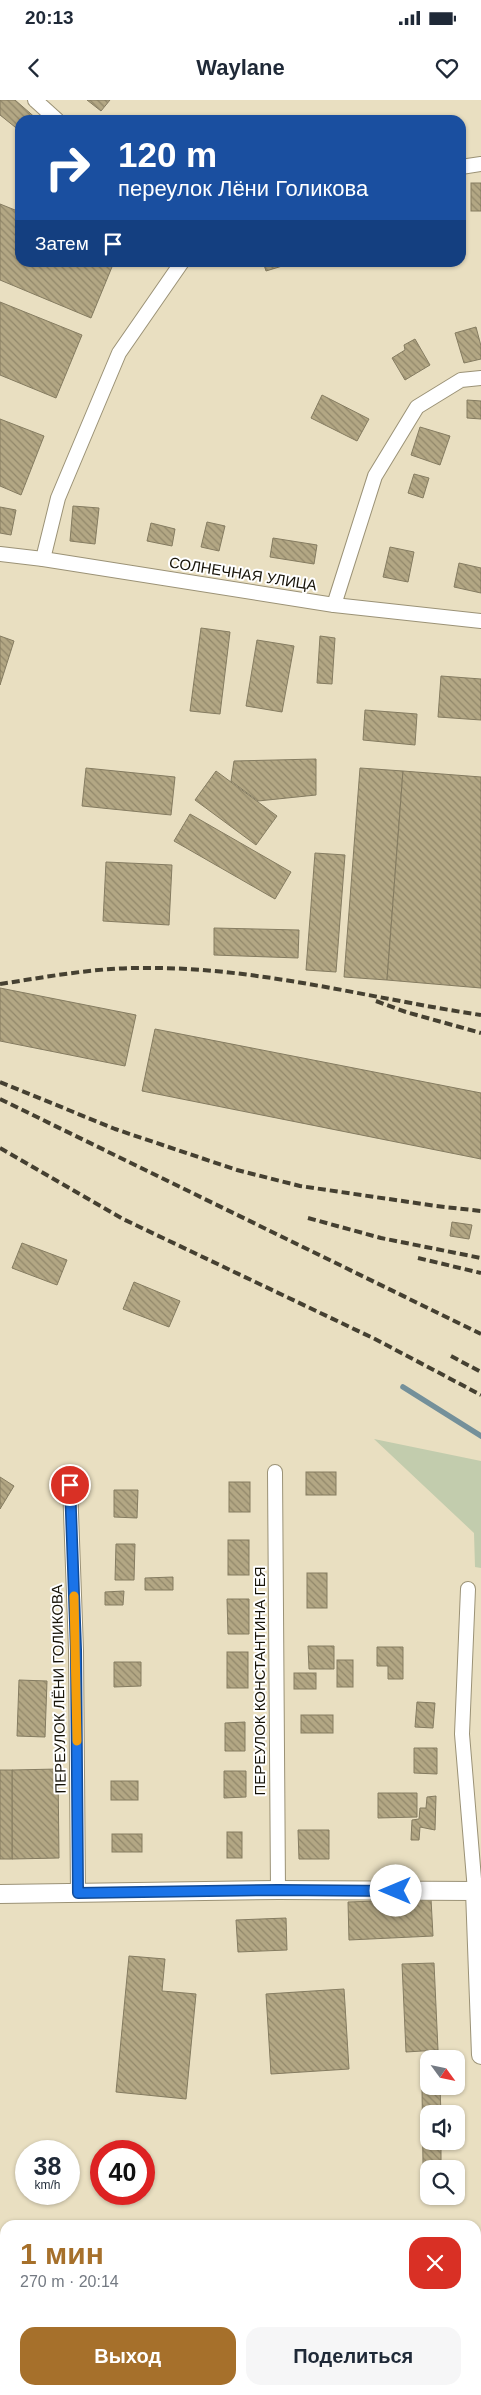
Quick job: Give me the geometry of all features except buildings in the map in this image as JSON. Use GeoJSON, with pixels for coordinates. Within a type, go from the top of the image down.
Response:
{"type":"FeatureCollection","features":[{"type":"Feature","properties":{"kind":"street"},"geometry":{"type":"LineString","coordinates":[[35,100],[52,115]]}},
{"type":"Feature","properties":{"kind":"street"},"geometry":{"type":"LineString","coordinates":[[466,166],[481,164]]}},
{"type":"Feature","properties":{"kind":"street"},"geometry":{"type":"LineString","coordinates":[[43,559],[58,498],[119,353],[179,267]]}},
{"type":"Feature","properties":{"kind":"street"},"geometry":{"type":"LineString","coordinates":[[334,605],[375,476],[417,408],[461,380],[481,378]]}},
{"type":"Feature","properties":{"kind":"street","name":"СОЛНЕЧНАЯ УЛИЦА"},"geometry":{"type":"LineString","coordinates":[[0,554],[43,559],[334,605],[481,621]]}},
{"type":"Feature","properties":{"kind":"street","name":"ПЕРЕУЛОК КОНСТАНТИНА ГЕЯ"},"geometry":{"type":"LineString","coordinates":[[275,1472],[278,1890]]}},
{"type":"Feature","properties":{"kind":"street","name":"ПЕРЕУЛОК ЛЁНИ ГОЛИКОВА"},"geometry":{"type":"LineString","coordinates":[[70,1485],[76,1650],[78,1893]]}},
{"type":"Feature","properties":{"kind":"street"},"geometry":{"type":"LineString","coordinates":[[468,1589],[462,1734],[478,1891],[481,2055]]}},
{"type":"Feature","properties":{"kind":"street"},"geometry":{"type":"LineString","coordinates":[[0,1894],[278,1890],[478,1891]]}},
{"type":"Feature","properties":{"kind":"green space"},"geometry":{"type":"Polygon","coordinates":[[[374,1439],[481,1461],[481,1568],[475,1567],[474,1533],[374,1439]]]}},
{"type":"Feature","properties":{"kind":"waterway"},"geometry":{"type":"LineString","coordinates":[[403,1387],[481,1436]]}},
{"type":"Feature","properties":{"kind":"railway"},"geometry":{"type":"LineString","coordinates":[[0,984],[70,973],[104,970],[139,968],[182,969],[225,972],[311,984],[481,1015]]}},
{"type":"Feature","properties":{"kind":"railway"},"geometry":{"type":"LineString","coordinates":[[376,1001],[406,1012],[481,1033]]}},
{"type":"Feature","properties":{"kind":"railway"},"geometry":{"type":"LineString","coordinates":[[0,1082],[115,1129],[237,1170],[300,1186],[481,1211]]}},
{"type":"Feature","properties":{"kind":"railway"},"geometry":{"type":"LineString","coordinates":[[0,1099],[481,1334]]}},
{"type":"Feature","properties":{"kind":"railway"},"geometry":{"type":"LineString","coordinates":[[0,1148],[123,1219],[375,1339],[481,1395]]}},
{"type":"Feature","properties":{"kind":"railway"},"geometry":{"type":"LineString","coordinates":[[308,1218],[381,1238],[481,1258]]}},
{"type":"Feature","properties":{"kind":"railway"},"geometry":{"type":"LineString","coordinates":[[418,1258],[481,1273]]}},
{"type":"Feature","properties":{"kind":"railway"},"geometry":{"type":"LineString","coordinates":[[451,1356],[481,1372]]}},
{"type":"Feature","properties":{"kind":"slow traffic"},"geometry":{"type":"LineString","coordinates":[[74,1596],[77,1741]]}},
{"type":"Feature","properties":{"kind":"route"},"geometry":{"type":"LineString","coordinates":[[70,1485],[76,1650],[78,1893],[278,1890],[396,1891]]}}]}
